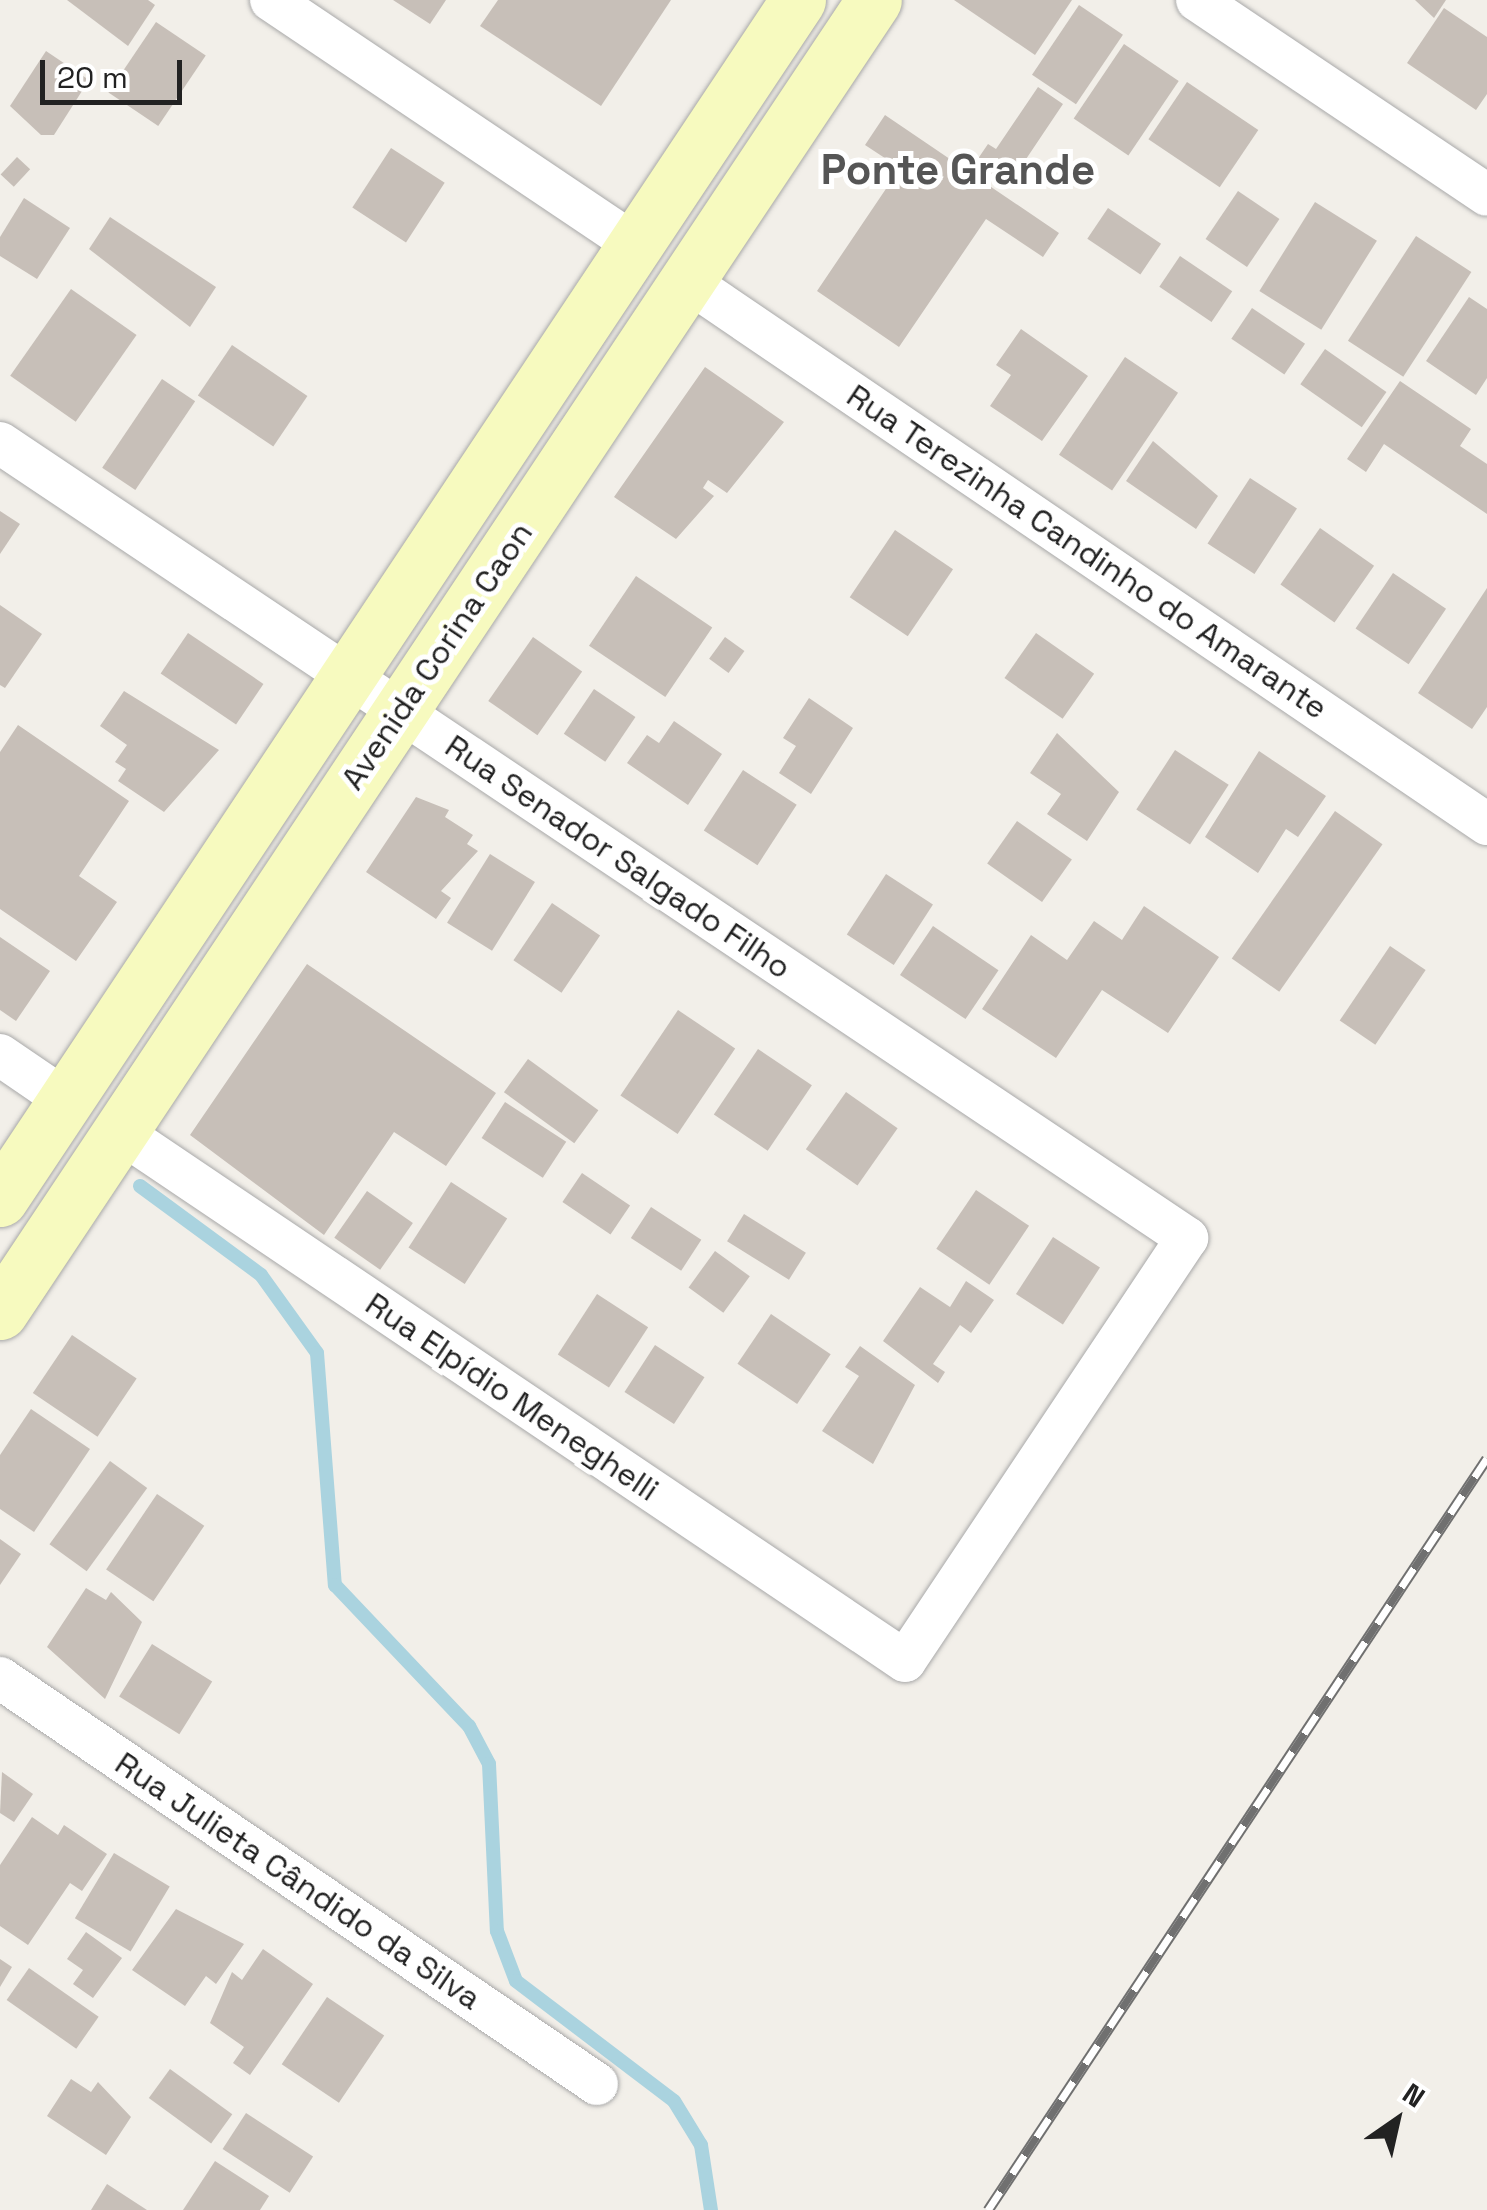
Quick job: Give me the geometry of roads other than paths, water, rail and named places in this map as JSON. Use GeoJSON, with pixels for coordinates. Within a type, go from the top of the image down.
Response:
{"type":"FeatureCollection","features":[{"type":"Feature","properties":{"kind":"main road","name":"Avenida Corina Caon"},"geometry":{"type":"LineString","coordinates":[[0,1199],[798,0]]}},
{"type":"Feature","properties":{"kind":"main road","name":"Avenida Corina Caon"},"geometry":{"type":"LineString","coordinates":[[0,1312],[874,0]]}},
{"type":"Feature","properties":{"kind":"street"},"geometry":{"type":"LineString","coordinates":[[272,0],[635,245]]}},
{"type":"Feature","properties":{"kind":"street"},"geometry":{"type":"LineString","coordinates":[[1197,0],[1487,195]]}},
{"type":"Feature","properties":{"kind":"street","name":"Rua Terezinha Candinho do Amarante"},"geometry":{"type":"LineString","coordinates":[[688,280],[1487,824]]}},
{"type":"Feature","properties":{"kind":"street","name":"Rua Senador Salgado Filho"},"geometry":{"type":"LineString","coordinates":[[0,442],[1187,1238],[905,1661]]}},
{"type":"Feature","properties":{"kind":"street"},"geometry":{"type":"LineString","coordinates":[[0,1055],[66,1100]]}},
{"type":"Feature","properties":{"kind":"street","name":"Rua Elpídio Meneghelli"},"geometry":{"type":"LineString","coordinates":[[120,1132],[905,1661]]}},
{"type":"Feature","properties":{"kind":"street","name":"Rua Julieta Cândido da Silva"},"geometry":{"type":"LineString","coordinates":[[0,1678],[596,2084]]}},
{"type":"Feature","properties":{"kind":"waterway"},"geometry":{"type":"LineString","coordinates":[[140,1186],[261,1275],[317,1353],[335,1585],[469,1726],[489,1764],[497,1931],[516,1981],[674,2101],[701,2145],[711,2210]]}},
{"type":"Feature","properties":{"kind":"railway"},"geometry":{"type":"LineString","coordinates":[[988,2210],[1487,1458]]}},
{"type":"Feature","properties":{"kind":"district","name":"Ponte Grande"},"geometry":{"type":"Point","coordinates":[958,170]}}]}
